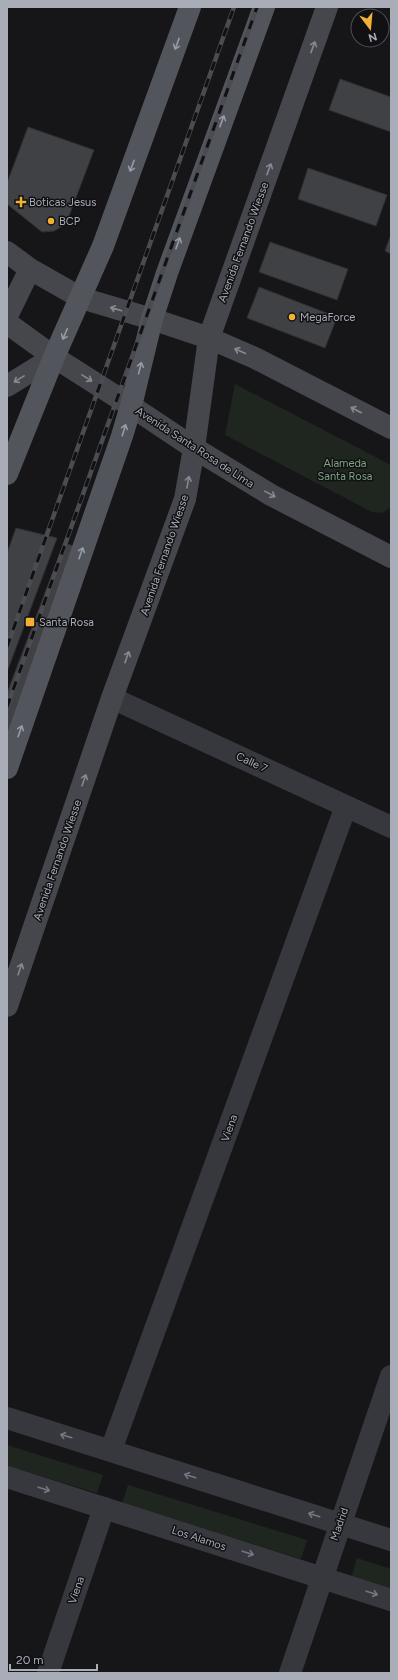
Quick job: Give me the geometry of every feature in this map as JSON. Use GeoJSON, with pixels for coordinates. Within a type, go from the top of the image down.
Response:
{"type":"FeatureCollection","features":[{"type":"Feature","properties":{"kind":"main road"},"geometry":{"type":"LineString","coordinates":[[7,474],[54,357],[105,240],[190,7]]}},
{"type":"Feature","properties":{"kind":"main road"},"geometry":{"type":"LineString","coordinates":[[7,768],[131,406],[152,319],[167,273],[264,7]]}},
{"type":"Feature","properties":{"kind":"main road","name":"Avenida Fernando Wiesse"},"geometry":{"type":"LineString","coordinates":[[7,1006],[112,698],[185,499],[194,448],[200,390],[209,338],[327,7]]}},
{"type":"Feature","properties":{"kind":"main road"},"geometry":{"type":"LineString","coordinates":[[7,252],[30,269],[81,298],[209,338],[255,358],[391,428]]}},
{"type":"Feature","properties":{"kind":"main road"},"geometry":{"type":"LineString","coordinates":[[7,316],[30,269]]}},
{"type":"Feature","properties":{"kind":"main road","name":"Avenida Santa Rosa de Lima"},"geometry":{"type":"LineString","coordinates":[[7,323],[54,357],[194,448],[271,495],[391,557]]}},
{"type":"Feature","properties":{"kind":"main road"},"geometry":{"type":"LineString","coordinates":[[7,386],[54,357]]}},
{"type":"Feature","properties":{"kind":"street","name":"Calle 7"},"geometry":{"type":"LineString","coordinates":[[112,698],[391,827]]}},
{"type":"Feature","properties":{"kind":"street","name":"Viena"},"geometry":{"type":"LineString","coordinates":[[111,1450],[346,806]]}},
{"type":"Feature","properties":{"kind":"street","name":"Madrid"},"geometry":{"type":"LineString","coordinates":[[290,1673],[339,1524],[391,1376]]}},
{"type":"Feature","properties":{"kind":"street"},"geometry":{"type":"LineString","coordinates":[[7,1418],[391,1540]]}},
{"type":"Feature","properties":{"kind":"street","name":"Los Alamos"},"geometry":{"type":"LineString","coordinates":[[7,1477],[391,1600]]}},
{"type":"Feature","properties":{"kind":"street","name":"Viena"},"geometry":{"type":"LineString","coordinates":[[48,1673],[104,1508]]}},
{"type":"Feature","properties":{"kind":"green space","name":"Alameda Santa Rosa"},"geometry":{"type":"Polygon","coordinates":[[[235,384],[391,465],[391,507],[382,513],[372,512],[225,435],[235,384]]]}},
{"type":"Feature","properties":{"kind":"green space"},"geometry":{"type":"Polygon","coordinates":[[[7,1445],[103,1475],[97,1493],[7,1466],[7,1445]]]}},
{"type":"Feature","properties":{"kind":"green space"},"geometry":{"type":"Polygon","coordinates":[[[128,1485],[307,1540],[301,1559],[122,1503],[128,1485]]]}},
{"type":"Feature","properties":{"kind":"green space"},"geometry":{"type":"Polygon","coordinates":[[[357,1558],[391,1569],[391,1591],[351,1578],[357,1558]]]}},
{"type":"Feature","properties":{"kind":"building"},"geometry":{"type":"Polygon","coordinates":[[[340,79],[391,97],[391,132],[329,110],[340,79]]]}},
{"type":"Feature","properties":{"kind":"building"},"geometry":{"type":"Polygon","coordinates":[[[28,127],[94,150],[66,224],[54,231],[42,232],[7,204],[7,183],[28,127]]]}},
{"type":"Feature","properties":{"kind":"building"},"geometry":{"type":"Polygon","coordinates":[[[308,168],[387,195],[376,226],[298,199],[308,168]]]}},
{"type":"Feature","properties":{"kind":"building"},"geometry":{"type":"Polygon","coordinates":[[[391,234],[391,254],[385,251],[391,234]]]}},
{"type":"Feature","properties":{"kind":"building"},"geometry":{"type":"Polygon","coordinates":[[[270,242],[348,269],[337,300],[259,272],[270,242]]]}},
{"type":"Feature","properties":{"kind":"building","name":"MegaForce"},"geometry":{"type":"Polygon","coordinates":[[[259,287],[337,317],[325,348],[247,318],[259,287]]]}},
{"type":"Feature","properties":{"kind":"building"},"geometry":{"type":"Polygon","coordinates":[[[16,528],[57,538],[7,672],[7,553],[16,528]]]}},
{"type":"Feature","properties":{"kind":"building"},"geometry":{"type":"Polygon","coordinates":[[[64,543],[93,552],[7,779],[7,693],[64,543]]]}},
{"type":"Feature","properties":{"kind":"railway"},"geometry":{"type":"LineString","coordinates":[[7,647],[234,7]]}},
{"type":"Feature","properties":{"kind":"railway"},"geometry":{"type":"LineString","coordinates":[[7,707],[257,7]]}},
{"type":"Feature","properties":{"kind":"place","name":"Boticas Jesus"},"geometry":{"type":"Point","coordinates":[21,202]}},
{"type":"Feature","properties":{"kind":"place","name":"BCP"},"geometry":{"type":"Point","coordinates":[51,221]}},
{"type":"Feature","properties":{"kind":"place","name":"MegaForce"},"geometry":{"type":"Point","coordinates":[292,317]}},
{"type":"Feature","properties":{"kind":"place","name":"Santa Rosa"},"geometry":{"type":"Point","coordinates":[30,622]}}]}
